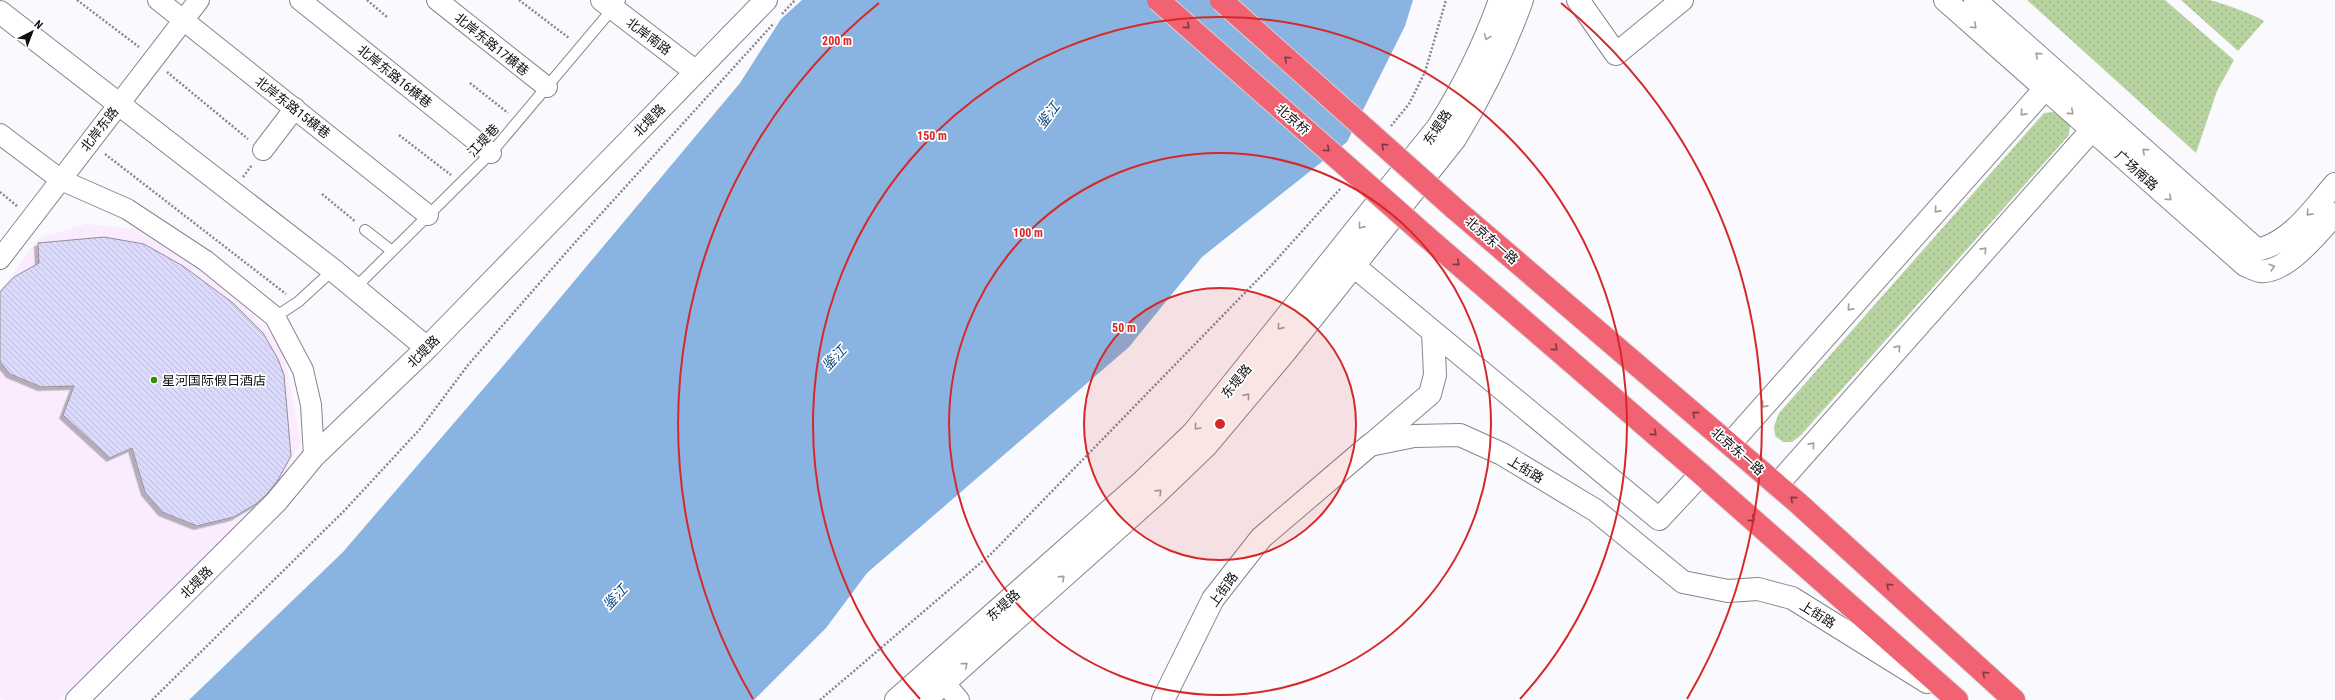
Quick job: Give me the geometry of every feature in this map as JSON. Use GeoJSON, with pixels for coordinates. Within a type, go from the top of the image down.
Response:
{"type":"FeatureCollection","features":[{"type":"Feature","properties":{"kind":"highway","name":"北京桥"},"geometry":{"type":"LineString","coordinates":[[1158,0],[1428,238],[1701,474]]}},
{"type":"Feature","properties":{"kind":"highway","name":"北京东一路"},"geometry":{"type":"LineString","coordinates":[[1221,0],[1455,209],[1777,485],[2014,700]]}},
{"type":"Feature","properties":{"kind":"highway"},"geometry":{"type":"LineString","coordinates":[[1701,474],[1956,700]]}},
{"type":"Feature","properties":{"kind":"main road","name":"北堤路"},"geometry":{"type":"LineString","coordinates":[[77,700],[276,502],[314,456],[427,348],[766,0]]}},
{"type":"Feature","properties":{"kind":"main road","name":"东堤路"},"geometry":{"type":"LineString","coordinates":[[896,700],[939,676],[1155,496],[1207,445],[1346,260],[1438,127],[1459,94],[1485,42],[1500,0]]}},
{"type":"Feature","properties":{"kind":"main road","name":"东堤路"},"geometry":{"type":"LineString","coordinates":[[1346,260],[1455,139],[1476,104],[1504,50],[1522,0]]}},
{"type":"Feature","properties":{"kind":"main road"},"geometry":{"type":"LineString","coordinates":[[1578,0],[1616,54],[1682,0]]}},
{"type":"Feature","properties":{"kind":"main road","name":"广场南路"},"geometry":{"type":"LineString","coordinates":[[1945,0],[2051,81],[2098,122],[2255,248],[2261,249],[2276,244],[2294,230],[2335,184]]}},
{"type":"Feature","properties":{"kind":"main road","name":"广场南路"},"geometry":{"type":"LineString","coordinates":[[1975,0],[2051,81]]}},
{"type":"Feature","properties":{"kind":"main road","name":"北岸南路"},"geometry":{"type":"LineString","coordinates":[[612,3],[696,72]]}},
{"type":"Feature","properties":{"kind":"main road"},"geometry":{"type":"LineString","coordinates":[[0,12],[333,270],[427,348]]}},
{"type":"Feature","properties":{"kind":"main road"},"geometry":{"type":"LineString","coordinates":[[1730,444],[2051,81]]}},
{"type":"Feature","properties":{"kind":"main road"},"geometry":{"type":"LineString","coordinates":[[1777,485],[2098,122]]}},
{"type":"Feature","properties":{"kind":"main road","name":"广场南路"},"geometry":{"type":"LineString","coordinates":[[2098,122],[2245,265],[2255,269],[2261,271],[2278,266],[2293,257],[2308,245],[2335,214]]}},
{"type":"Feature","properties":{"kind":"main road"},"geometry":{"type":"LineString","coordinates":[[1346,260],[1659,519],[1701,474]]}},
{"type":"Feature","properties":{"kind":"main road"},"geometry":{"type":"LineString","coordinates":[[1370,445],[1430,394],[1434,375],[1433,332]]}},
{"type":"Feature","properties":{"kind":"main road","name":"上街路"},"geometry":{"type":"LineString","coordinates":[[1163,700],[1213,599],[1261,538],[1370,445],[1414,436],[1460,435],[1502,454],[1595,510],[1683,582],[1728,591],[1758,589],[1792,598],[1956,700]]}},
{"type":"Feature","properties":{"kind":"main road","name":"东堤路"},"geometry":{"type":"LineString","coordinates":[[925,700],[939,676]]}},
{"type":"Feature","properties":{"kind":"street","name":"北岸东路15横巷"},"geometry":{"type":"LineString","coordinates":[[158,0],[428,215]]}},
{"type":"Feature","properties":{"kind":"street","name":"北岸东路"},"geometry":{"type":"LineString","coordinates":[[2,251],[61,180],[199,0]]}},
{"type":"Feature","properties":{"kind":"street","name":"北岸东路16横巷"},"geometry":{"type":"LineString","coordinates":[[300,0],[491,153]]}},
{"type":"Feature","properties":{"kind":"street","name":"北岸东路17横巷"},"geometry":{"type":"LineString","coordinates":[[438,0],[547,87]]}},
{"type":"Feature","properties":{"kind":"street"},"geometry":{"type":"LineString","coordinates":[[263,150],[295,108]]}},
{"type":"Feature","properties":{"kind":"street"},"geometry":{"type":"LineString","coordinates":[[0,134],[61,180],[127,209],[206,261],[275,318],[303,370],[311,404],[314,456]]}},
{"type":"Feature","properties":{"kind":"street"},"geometry":{"type":"LineString","coordinates":[[939,676],[959,700]]}},
{"type":"Feature","properties":{"kind":"lane","name":"江堤巷"},"geometry":{"type":"LineString","coordinates":[[355,288],[491,153],[581,47],[612,3]]}},
{"type":"Feature","properties":{"kind":"lane"},"geometry":{"type":"LineString","coordinates":[[365,230],[392,251]]}},
{"type":"Feature","properties":{"kind":"lane"},"geometry":{"type":"LineString","coordinates":[[275,318],[298,302],[333,270]]}},
{"type":"Feature","properties":{"kind":"path"},"geometry":{"type":"LineString","coordinates":[[77,0],[263,150],[231,192]]}},
{"type":"Feature","properties":{"kind":"path"},"geometry":{"type":"LineString","coordinates":[[367,0],[387,16]]}},
{"type":"Feature","properties":{"kind":"path"},"geometry":{"type":"LineString","coordinates":[[519,0],[581,47]]}},
{"type":"Feature","properties":{"kind":"path"},"geometry":{"type":"LineString","coordinates":[[152,700],[344,510],[415,435],[468,365],[570,247],[795,0]]}},
{"type":"Feature","properties":{"kind":"path"},"geometry":{"type":"LineString","coordinates":[[1390,128],[1409,104],[1425,72],[1446,0]]}},
{"type":"Feature","properties":{"kind":"path"},"geometry":{"type":"LineString","coordinates":[[470,83],[518,121]]}},
{"type":"Feature","properties":{"kind":"path"},"geometry":{"type":"LineString","coordinates":[[399,135],[460,183]]}},
{"type":"Feature","properties":{"kind":"path"},"geometry":{"type":"LineString","coordinates":[[90,142],[298,302]]}},
{"type":"Feature","properties":{"kind":"path"},"geometry":{"type":"LineString","coordinates":[[820,700],[996,548],[1269,268],[1345,183]]}},
{"type":"Feature","properties":{"kind":"path"},"geometry":{"type":"LineString","coordinates":[[322,194],[365,230]]}},
{"type":"Feature","properties":{"kind":"shaded area"},"geometry":{"type":"Polygon","coordinates":[[[86,224],[144,230],[229,289],[283,348],[301,442],[274,495],[59,700],[5,700],[0,698],[0,292],[39,238],[86,224]]]}},
{"type":"Feature","properties":{"kind":"green space"},"geometry":{"type":"Polygon","coordinates":[[[2027,0],[2165,0],[2234,60],[2217,91],[2196,153],[2027,0]]]}},
{"type":"Feature","properties":{"kind":"green space"},"geometry":{"type":"Polygon","coordinates":[[[2181,0],[2214,1],[2246,12],[2264,21],[2238,51],[2181,0]]]}},
{"type":"Feature","properties":{"kind":"green space"},"geometry":{"type":"Polygon","coordinates":[[[2065,112],[2070,125],[2069,135],[1801,435],[1792,442],[1783,442],[1775,436],[1774,426],[1779,413],[2044,113],[2065,112]]]}},
{"type":"Feature","properties":{"kind":"water","name":"鉴江"},"geometry":{"type":"Polygon","coordinates":[[[802,0],[1413,0],[1405,26],[1347,142],[1202,257],[1129,347],[867,573],[826,628],[754,700],[189,700],[343,552],[509,359],[740,83],[781,19],[802,0]]]}},
{"type":"Feature","properties":{"kind":"building","name":"星河国际假日酒店"},"geometry":{"type":"Polygon","coordinates":[[[104,237],[144,244],[183,266],[233,303],[263,333],[278,359],[284,375],[291,456],[278,480],[267,494],[256,504],[234,517],[197,526],[162,512],[145,492],[132,448],[110,458],[63,415],[74,386],[41,387],[10,374],[0,362],[0,292],[14,277],[39,263],[38,243],[104,237]]]}},
{"type":"Feature","properties":{"kind":"place","name":"星河国际假日酒店"},"geometry":{"type":"Point","coordinates":[154,380]}}]}
